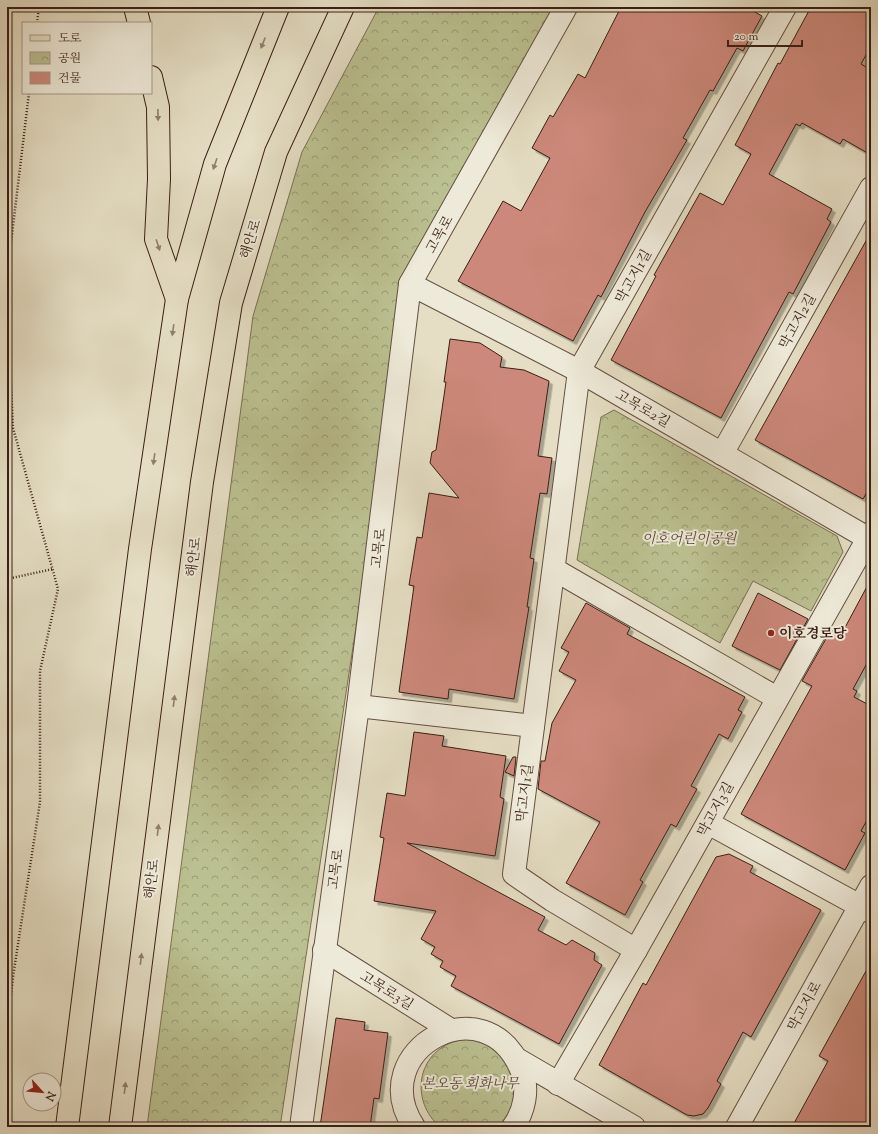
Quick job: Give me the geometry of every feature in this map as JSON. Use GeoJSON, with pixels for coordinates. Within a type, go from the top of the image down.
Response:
{"type":"FeatureCollection","features":[{"type":"Feature","properties":{"kind":"main road"},"geometry":{"type":"LineString","coordinates":[[135,7],[138,22]]}},
{"type":"Feature","properties":{"kind":"main road"},"geometry":{"type":"LineString","coordinates":[[67,1127],[140,549],[177,299],[215,164],[278,7]]}},
{"type":"Feature","properties":{"kind":"main road","name":"해안로"},"geometry":{"type":"LineString","coordinates":[[120,1127],[202,482],[231,303],[276,152],[343,7]]}},
{"type":"Feature","properties":{"kind":"main road"},"geometry":{"type":"LineString","coordinates":[[152,81],[158,107],[159,180],[156,239],[177,299]]}},
{"type":"Feature","properties":{"kind":"street","name":"고목로"},"geometry":{"type":"LineString","coordinates":[[301,1127],[358,706],[410,284],[566,7]]}},
{"type":"Feature","properties":{"kind":"street","name":"막고지1길"},"geometry":{"type":"LineString","coordinates":[[636,950],[552,900],[514,874],[579,371],[785,7]]}},
{"type":"Feature","properties":{"kind":"street","name":"막고지2길"},"geometry":{"type":"LineString","coordinates":[[722,454],[871,188]]}},
{"type":"Feature","properties":{"kind":"street","name":"고목로2길"},"geometry":{"type":"LineString","coordinates":[[410,284],[579,371],[722,454],[870,537]]}},
{"type":"Feature","properties":{"kind":"street","name":"막고지3길"},"geometry":{"type":"LineString","coordinates":[[558,1084],[708,823],[776,698],[870,537]]}},
{"type":"Feature","properties":{"kind":"street"},"geometry":{"type":"LineString","coordinates":[[554,570],[776,698]]}},
{"type":"Feature","properties":{"kind":"street"},"geometry":{"type":"LineString","coordinates":[[358,706],[533,726]]}},
{"type":"Feature","properties":{"kind":"street"},"geometry":{"type":"LineString","coordinates":[[708,823],[865,909]]}},
{"type":"Feature","properties":{"kind":"street","name":"막고지로"},"geometry":{"type":"LineString","coordinates":[[737,1127],[865,909],[871,886]]}},
{"type":"Feature","properties":{"kind":"street","name":"고목로3길"},"geometry":{"type":"LineString","coordinates":[[324,950],[451,1030]]}},
{"type":"Feature","properties":{"kind":"street"},"geometry":{"type":"LineString","coordinates":[[414,1127],[408,1118],[402,1100],[403,1081],[408,1064],[419,1048],[434,1037],[451,1030],[469,1028],[488,1034],[503,1043],[517,1059],[634,1127]]}},
{"type":"Feature","properties":{"kind":"street"},"geometry":{"type":"LineString","coordinates":[[513,1127],[519,1120],[525,1100],[524,1078],[517,1059]]}},
{"type":"Feature","properties":{"kind":"path"},"geometry":{"type":"LineString","coordinates":[[37,22],[39,7]]}},
{"type":"Feature","properties":{"kind":"path"},"geometry":{"type":"LineString","coordinates":[[7,276],[29,94]]}},
{"type":"Feature","properties":{"kind":"path"},"geometry":{"type":"LineString","coordinates":[[7,305],[13,428],[58,589],[40,671],[40,802],[14,970],[7,1026]]}},
{"type":"Feature","properties":{"kind":"path"},"geometry":{"type":"LineString","coordinates":[[7,580],[53,569]]}},
{"type":"Feature","properties":{"kind":"green space"},"geometry":{"type":"Polygon","coordinates":[[[379,7],[559,7],[409,279],[280,1127],[147,1127],[253,316],[302,152],[379,7]]]}},
{"type":"Feature","properties":{"kind":"green space","name":"이호어린이공원"},"geometry":{"type":"Polygon","coordinates":[[[614,410],[837,536],[843,552],[811,611],[753,581],[720,643],[577,560],[601,417],[614,410]]]}},
{"type":"Feature","properties":{"kind":"green space","name":"본오동 회화나무"},"geometry":{"type":"Polygon","coordinates":[[[471,1039],[500,1049],[519,1090],[507,1120],[498,1127],[440,1127],[430,1116],[424,1104],[421,1092],[425,1067],[432,1056],[443,1047],[458,1040],[471,1039]]]}},
{"type":"Feature","properties":{"kind":"building"},"geometry":{"type":"Polygon","coordinates":[[[621,7],[746,7],[762,16],[743,51],[737,48],[713,91],[710,90],[683,138],[687,140],[645,212],[601,297],[598,295],[573,341],[458,281],[503,201],[521,211],[550,158],[532,148],[550,115],[553,117],[578,74],[585,78],[621,7]]]}},
{"type":"Feature","properties":{"kind":"building"},"geometry":{"type":"Polygon","coordinates":[[[811,7],[871,7],[871,46],[861,64],[871,70],[871,155],[843,139],[840,144],[802,123],[800,126],[796,124],[769,174],[832,209],[827,219],[831,222],[793,294],[789,292],[721,418],[611,360],[656,276],[654,275],[700,193],[723,205],[751,154],[735,145],[778,63],[780,64],[811,7]]]}},
{"type":"Feature","properties":{"kind":"building"},"geometry":{"type":"Polygon","coordinates":[[[871,232],[871,485],[863,499],[755,440],[871,232]]]}},
{"type":"Feature","properties":{"kind":"building"},"geometry":{"type":"Polygon","coordinates":[[[450,339],[480,343],[502,357],[500,367],[524,370],[549,381],[538,456],[552,458],[547,494],[540,493],[530,558],[534,559],[527,607],[529,607],[514,699],[449,689],[448,699],[399,692],[414,586],[409,585],[417,537],[422,538],[429,493],[459,498],[430,463],[432,452],[436,450],[446,382],[444,382],[450,339]]]}},
{"type":"Feature","properties":{"kind":"building"},"geometry":{"type":"Polygon","coordinates":[[[871,579],[871,656],[853,689],[857,691],[854,697],[871,706],[871,813],[861,831],[865,833],[845,870],[741,814],[812,686],[802,681],[831,630],[841,635],[871,579]]]}},
{"type":"Feature","properties":{"kind":"building","name":"이호경로당"},"geometry":{"type":"Polygon","coordinates":[[[758,593],[808,619],[780,670],[732,646],[758,593]]]}},
{"type":"Feature","properties":{"kind":"building"},"geometry":{"type":"Polygon","coordinates":[[[586,603],[630,628],[627,634],[745,697],[738,710],[742,712],[728,739],[719,734],[691,786],[697,789],[676,827],[671,824],[640,880],[643,882],[625,915],[566,883],[600,822],[538,789],[541,761],[545,761],[552,723],[576,680],[559,671],[569,652],[561,648],[586,603]]]}},
{"type":"Feature","properties":{"kind":"building"},"geometry":{"type":"Polygon","coordinates":[[[414,732],[444,736],[442,746],[506,756],[500,797],[504,799],[495,856],[407,843],[545,917],[538,930],[566,945],[572,940],[595,953],[594,960],[602,965],[559,1044],[451,986],[456,976],[440,967],[443,961],[431,954],[435,947],[421,939],[436,911],[374,901],[384,838],[380,837],[387,793],[405,796],[414,732]]]}},
{"type":"Feature","properties":{"kind":"building"},"geometry":{"type":"Polygon","coordinates":[[[513,757],[516,757],[514,776],[505,772],[513,757]]]}},
{"type":"Feature","properties":{"kind":"building"},"geometry":{"type":"Polygon","coordinates":[[[729,854],[753,866],[750,872],[821,910],[751,1037],[743,1032],[717,1081],[721,1084],[708,1108],[703,1114],[694,1116],[687,1115],[599,1065],[643,983],[646,985],[716,857],[729,854]]]}},
{"type":"Feature","properties":{"kind":"building"},"geometry":{"type":"Polygon","coordinates":[[[871,962],[871,1127],[792,1127],[828,1061],[819,1056],[871,962]]]}},
{"type":"Feature","properties":{"kind":"building"},"geometry":{"type":"Polygon","coordinates":[[[336,1018],[365,1022],[364,1030],[388,1033],[379,1099],[374,1098],[370,1127],[320,1127],[336,1018]]]}},
{"type":"Feature","properties":{"kind":"place","name":"이호경로당"},"geometry":{"type":"Point","coordinates":[771,633]}}]}
